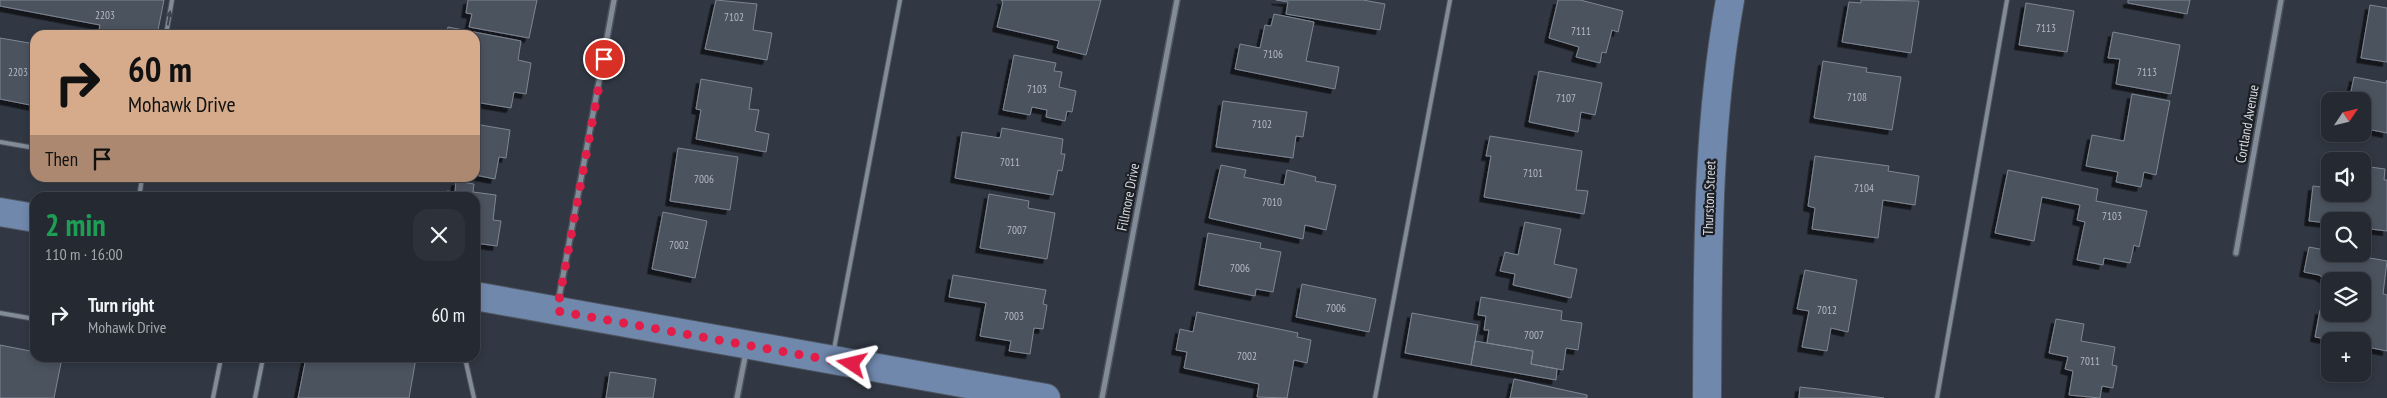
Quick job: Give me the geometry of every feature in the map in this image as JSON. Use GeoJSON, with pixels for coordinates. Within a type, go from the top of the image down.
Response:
{"type":"FeatureCollection","features":[{"type":"Feature","properties":{"kind":"street"},"geometry":{"type":"LineString","coordinates":[[557,311],[614,0]]}},
{"type":"Feature","properties":{"kind":"street","name":"Fillmore Drive"},"geometry":{"type":"LineString","coordinates":[[1102,398],[1176,0]]}},
{"type":"Feature","properties":{"kind":"street","name":"Thurston Street"},"geometry":{"type":"LineString","coordinates":[[1707,398],[1708,201],[1714,110],[1730,0]]}},
{"type":"Feature","properties":{"kind":"street","name":"Cortland Avenue"},"geometry":{"type":"LineString","coordinates":[[2236,253],[2281,0]]}},
{"type":"Feature","properties":{"kind":"street"},"geometry":{"type":"LineString","coordinates":[[0,212],[30,217]]}},
{"type":"Feature","properties":{"kind":"street"},"geometry":{"type":"LineString","coordinates":[[480,297],[1046,398]]}},
{"type":"Feature","properties":{"kind":"street"},"geometry":{"type":"LineString","coordinates":[[737,398],[748,345]]}},
{"type":"Feature","properties":{"kind":"lane"},"geometry":{"type":"LineString","coordinates":[[167,30],[172,0]]}},
{"type":"Feature","properties":{"kind":"lane"},"geometry":{"type":"LineString","coordinates":[[832,360],[900,0]]}},
{"type":"Feature","properties":{"kind":"lane"},"geometry":{"type":"LineString","coordinates":[[1375,398],[1450,0]]}},
{"type":"Feature","properties":{"kind":"lane"},"geometry":{"type":"LineString","coordinates":[[1937,398],[2008,0]]}},
{"type":"Feature","properties":{"kind":"lane"},"geometry":{"type":"LineString","coordinates":[[0,142],[30,147]]}},
{"type":"Feature","properties":{"kind":"lane"},"geometry":{"type":"LineString","coordinates":[[0,313],[30,318]]}},
{"type":"Feature","properties":{"kind":"lane"},"geometry":{"type":"LineString","coordinates":[[213,398],[220,362]]}},
{"type":"Feature","properties":{"kind":"lane"},"geometry":{"type":"LineString","coordinates":[[255,398],[261,362]]}},
{"type":"Feature","properties":{"kind":"lane"},"geometry":{"type":"LineString","coordinates":[[466,362],[474,398]]}},
{"type":"Feature","properties":{"kind":"building"},"geometry":{"type":"Polygon","coordinates":[[[0,0],[164,0],[158,30],[99,30],[100,25],[0,6],[0,0]]]}},
{"type":"Feature","properties":{"kind":"building"},"geometry":{"type":"Polygon","coordinates":[[[468,0],[537,0],[529,38],[469,27],[472,14],[466,13],[468,0]]]}},
{"type":"Feature","properties":{"kind":"building"},"geometry":{"type":"Polygon","coordinates":[[[716,0],[757,4],[753,30],[772,33],[767,60],[705,49],[716,0]]]}},
{"type":"Feature","properties":{"kind":"building"},"geometry":{"type":"Polygon","coordinates":[[[1001,0],[1101,0],[1086,55],[1057,48],[1059,41],[997,27],[1003,2],[1001,0]]]}},
{"type":"Feature","properties":{"kind":"building"},"geometry":{"type":"Polygon","coordinates":[[[1276,0],[1363,0],[1385,4],[1380,30],[1286,14],[1288,2],[1276,0]]]}},
{"type":"Feature","properties":{"kind":"building"},"geometry":{"type":"Polygon","coordinates":[[[1558,0],[1580,0],[1623,11],[1618,32],[1612,30],[1606,53],[1602,52],[1600,63],[1576,57],[1579,47],[1549,38],[1558,0]]]}},
{"type":"Feature","properties":{"kind":"building"},"geometry":{"type":"Polygon","coordinates":[[[1861,0],[1919,1],[1911,53],[1842,42],[1849,2],[1861,3],[1861,0]]]}},
{"type":"Feature","properties":{"kind":"building"},"geometry":{"type":"Polygon","coordinates":[[[2128,0],[2190,0],[2187,14],[2128,3],[2128,0]]]}},
{"type":"Feature","properties":{"kind":"building"},"geometry":{"type":"Polygon","coordinates":[[[2026,3],[2074,11],[2067,52],[2019,45],[2026,3]]]}},
{"type":"Feature","properties":{"kind":"building"},"geometry":{"type":"Polygon","coordinates":[[[2370,5],[2387,8],[2387,62],[2361,58],[2370,5]]]}},
{"type":"Feature","properties":{"kind":"building"},"geometry":{"type":"Polygon","coordinates":[[[1274,14],[1314,22],[1306,61],[1339,67],[1335,89],[1235,69],[1240,44],[1260,48],[1265,25],[1271,26],[1274,14]]]}},
{"type":"Feature","properties":{"kind":"building"},"geometry":{"type":"Polygon","coordinates":[[[448,27],[464,30],[447,30],[448,27]]]}},
{"type":"Feature","properties":{"kind":"building"},"geometry":{"type":"Polygon","coordinates":[[[2113,32],[2180,45],[2171,94],[2116,84],[2120,59],[2108,58],[2113,32]]]}},
{"type":"Feature","properties":{"kind":"building"},"geometry":{"type":"Polygon","coordinates":[[[480,33],[521,41],[518,60],[531,63],[526,94],[514,92],[511,108],[480,103],[480,33]]]}},
{"type":"Feature","properties":{"kind":"building"},"geometry":{"type":"Polygon","coordinates":[[[0,38],[30,43],[30,105],[0,99],[0,38]]]}},
{"type":"Feature","properties":{"kind":"building"},"geometry":{"type":"Polygon","coordinates":[[[1014,55],[1056,63],[1054,71],[1062,72],[1059,87],[1076,91],[1072,112],[1067,111],[1065,121],[1046,117],[1047,110],[1032,107],[1030,115],[1003,110],[1014,55]]]}},
{"type":"Feature","properties":{"kind":"building"},"geometry":{"type":"Polygon","coordinates":[[[1823,61],[1867,68],[1866,72],[1901,77],[1892,130],[1814,118],[1823,61]]]}},
{"type":"Feature","properties":{"kind":"building"},"geometry":{"type":"Polygon","coordinates":[[[1539,71],[1602,83],[1595,115],[1581,112],[1578,132],[1529,122],[1539,71]]]}},
{"type":"Feature","properties":{"kind":"building"},"geometry":{"type":"Polygon","coordinates":[[[2354,77],[2386,83],[2387,80],[2387,133],[2371,130],[2371,92],[2351,92],[2354,77]]]}},
{"type":"Feature","properties":{"kind":"building"},"geometry":{"type":"Polygon","coordinates":[[[701,79],[752,88],[749,109],[759,110],[755,131],[769,134],[766,152],[696,139],[701,110],[696,109],[701,79]]]}},
{"type":"Feature","properties":{"kind":"building"},"geometry":{"type":"Polygon","coordinates":[[[2132,94],[2170,101],[2156,175],[2144,172],[2141,187],[2116,182],[2118,172],[2086,166],[2092,135],[2124,141],[2132,94]]]}},
{"type":"Feature","properties":{"kind":"building"},"geometry":{"type":"Polygon","coordinates":[[[1223,101],[1307,112],[1303,137],[1296,136],[1293,158],[1216,147],[1223,101]]]}},
{"type":"Feature","properties":{"kind":"building"},"geometry":{"type":"Polygon","coordinates":[[[480,125],[510,130],[506,158],[499,157],[495,179],[480,176],[480,125]]]}},
{"type":"Feature","properties":{"kind":"building"},"geometry":{"type":"Polygon","coordinates":[[[1002,128],[1063,139],[1061,154],[1065,154],[1062,171],[1058,170],[1053,195],[955,178],[962,132],[1000,138],[1002,128]]]}},
{"type":"Feature","properties":{"kind":"building"},"geometry":{"type":"Polygon","coordinates":[[[1490,136],[1582,151],[1576,190],[1588,191],[1584,214],[1484,197],[1491,156],[1486,156],[1490,136]]]}},
{"type":"Feature","properties":{"kind":"building"},"geometry":{"type":"Polygon","coordinates":[[[678,148],[738,157],[730,210],[670,201],[678,148]]]}},
{"type":"Feature","properties":{"kind":"building"},"geometry":{"type":"Polygon","coordinates":[[[1815,156],[1889,166],[1888,171],[1919,176],[1915,205],[1883,200],[1878,238],[1812,229],[1815,208],[1808,206],[1815,156]]]}},
{"type":"Feature","properties":{"kind":"building"},"geometry":{"type":"Polygon","coordinates":[[[1221,165],[1246,170],[1244,177],[1284,185],[1287,170],[1316,177],[1315,181],[1336,185],[1326,230],[1305,225],[1303,239],[1209,218],[1221,165]]]}},
{"type":"Feature","properties":{"kind":"building"},"geometry":{"type":"Polygon","coordinates":[[[2371,167],[2385,169],[2384,180],[2387,180],[2387,231],[2371,229],[2371,212],[2321,212],[2321,222],[2309,221],[2313,186],[2321,187],[2321,202],[2371,202],[2371,167]]]}},
{"type":"Feature","properties":{"kind":"building"},"geometry":{"type":"Polygon","coordinates":[[[2008,170],[2098,189],[2096,201],[2147,211],[2139,247],[2134,245],[2130,263],[2104,258],[2103,265],[2077,260],[2085,222],[2077,220],[2080,205],[2042,197],[2034,241],[1995,233],[2008,170]]]}},
{"type":"Feature","properties":{"kind":"building"},"geometry":{"type":"Polygon","coordinates":[[[456,182],[474,184],[473,192],[455,192],[456,182]]]}},
{"type":"Feature","properties":{"kind":"building"},"geometry":{"type":"Polygon","coordinates":[[[480,193],[496,195],[493,220],[501,221],[497,246],[480,244],[480,193]]]}},
{"type":"Feature","properties":{"kind":"building"},"geometry":{"type":"Polygon","coordinates":[[[989,194],[1029,201],[1028,208],[1055,213],[1047,259],[980,248],[989,194]]]}},
{"type":"Feature","properties":{"kind":"building"},"geometry":{"type":"Polygon","coordinates":[[[663,212],[707,221],[695,278],[652,269],[663,212]]]}},
{"type":"Feature","properties":{"kind":"building"},"geometry":{"type":"Polygon","coordinates":[[[1525,222],[1561,229],[1554,264],[1577,269],[1571,298],[1513,285],[1515,274],[1500,271],[1505,252],[1518,255],[1525,222]]]}},
{"type":"Feature","properties":{"kind":"building"},"geometry":{"type":"Polygon","coordinates":[[[1208,233],[1261,243],[1260,248],[1281,252],[1273,292],[1256,289],[1255,296],[1199,285],[1208,233]]]}},
{"type":"Feature","properties":{"kind":"building"},"geometry":{"type":"Polygon","coordinates":[[[2309,247],[2321,249],[2321,262],[2371,262],[2371,258],[2387,261],[2383,294],[2387,295],[2387,351],[2371,348],[2371,332],[2321,332],[2321,338],[2315,337],[2320,310],[2321,322],[2371,322],[2371,272],[2321,272],[2321,276],[2304,272],[2309,247]]]}},
{"type":"Feature","properties":{"kind":"building"},"geometry":{"type":"Polygon","coordinates":[[[1805,270],[1857,280],[1848,332],[1831,328],[1827,351],[1802,347],[1809,311],[1797,309],[1805,270]]]}},
{"type":"Feature","properties":{"kind":"building"},"geometry":{"type":"Polygon","coordinates":[[[953,275],[1046,290],[1043,304],[1047,305],[1043,329],[1034,328],[1030,354],[1009,351],[1011,341],[980,336],[986,303],[949,297],[953,275]]]}},
{"type":"Feature","properties":{"kind":"building"},"geometry":{"type":"Polygon","coordinates":[[[1302,284],[1376,299],[1369,332],[1296,317],[1302,284]]]}},
{"type":"Feature","properties":{"kind":"building"},"geometry":{"type":"Polygon","coordinates":[[[1481,297],[1562,311],[1561,320],[1582,323],[1578,350],[1566,348],[1563,370],[1531,364],[1533,351],[1487,343],[1489,330],[1484,330],[1486,316],[1478,315],[1481,297]]]}},
{"type":"Feature","properties":{"kind":"building"},"geometry":{"type":"Polygon","coordinates":[[[1197,312],[1298,333],[1297,337],[1311,340],[1307,363],[1294,360],[1287,398],[1257,397],[1259,384],[1184,368],[1187,352],[1176,350],[1180,329],[1193,332],[1197,312]]]}},
{"type":"Feature","properties":{"kind":"building"},"geometry":{"type":"Polygon","coordinates":[[[1412,313],[1478,325],[1471,365],[1405,353],[1412,313]]]}},
{"type":"Feature","properties":{"kind":"building"},"geometry":{"type":"Polygon","coordinates":[[[2056,319],[2084,324],[2081,341],[2115,347],[2112,365],[2117,366],[2113,388],[2102,386],[2100,398],[2069,395],[2073,371],[2065,369],[2068,357],[2049,353],[2056,319]]]}},
{"type":"Feature","properties":{"kind":"building"},"geometry":{"type":"Polygon","coordinates":[[[1475,341],[1533,351],[1531,364],[1557,369],[1556,380],[1471,365],[1475,341]]]}},
{"type":"Feature","properties":{"kind":"building"},"geometry":{"type":"Polygon","coordinates":[[[0,345],[30,351],[30,362],[61,362],[54,398],[0,398],[0,345]]]}},
{"type":"Feature","properties":{"kind":"building"},"geometry":{"type":"Polygon","coordinates":[[[305,362],[415,362],[409,398],[298,398],[305,362]]]}},
{"type":"Feature","properties":{"kind":"building"},"geometry":{"type":"Polygon","coordinates":[[[610,372],[656,379],[653,398],[606,398],[610,372]]]}},
{"type":"Feature","properties":{"kind":"building"},"geometry":{"type":"Polygon","coordinates":[[[1514,379],[1587,395],[1587,398],[1510,398],[1514,379]]]}},
{"type":"Feature","properties":{"kind":"building"},"geometry":{"type":"Polygon","coordinates":[[[1800,387],[1818,389],[1884,398],[1799,398],[1800,387]]]}},
{"type":"Feature","properties":{"kind":"route"},"geometry":{"type":"LineString","coordinates":[[604,59],[557,311],[852,364]]}}]}
